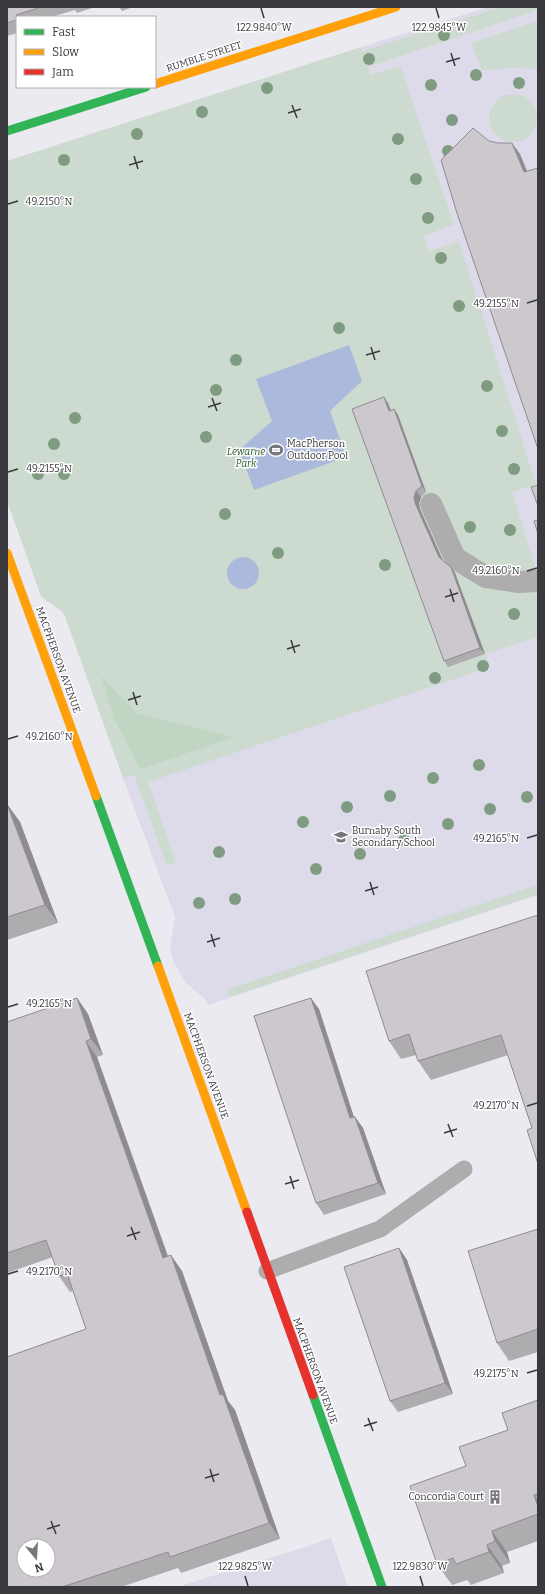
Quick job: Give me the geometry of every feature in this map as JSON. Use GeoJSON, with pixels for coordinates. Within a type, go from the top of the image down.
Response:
{"type":"FeatureCollection","features":[{"type":"Feature","properties":{"kind":"street","name":"RUMBLE STREET"},"geometry":{"type":"LineString","coordinates":[[156,84],[396,7]]}},
{"type":"Feature","properties":{"kind":"street"},"geometry":{"type":"LineString","coordinates":[[7,131],[143,88]]}},
{"type":"Feature","properties":{"kind":"street"},"geometry":{"type":"LineString","coordinates":[[431,504],[455,558],[486,576],[519,582],[538,580]]}},
{"type":"Feature","properties":{"kind":"street","name":"MACPHERSON AVENUE"},"geometry":{"type":"LineString","coordinates":[[7,553],[382,1587]]}},
{"type":"Feature","properties":{"kind":"lane"},"geometry":{"type":"LineString","coordinates":[[267,1271],[380,1229],[464,1168]]}},
{"type":"Feature","properties":{"kind":"shaded area"},"geometry":{"type":"Polygon","coordinates":[[[488,7],[538,7],[538,576],[361,47],[488,7]]]}},
{"type":"Feature","properties":{"kind":"shaded area","name":"Burnaby South Secondary School"},"geometry":{"type":"Polygon","coordinates":[[[538,637],[538,895],[208,1005],[204,998],[186,983],[174,963],[170,947],[175,917],[123,778],[538,637]]]}},
{"type":"Feature","properties":{"kind":"shaded area"},"geometry":{"type":"Polygon","coordinates":[[[331,1538],[348,1587],[177,1587],[305,1547],[331,1538]]]}},
{"type":"Feature","properties":{"kind":"green space","name":"Lewarne Park"},"geometry":{"type":"Polygon","coordinates":[[[501,7],[538,7],[538,10],[368,67],[371,75],[400,66],[454,224],[424,236],[429,251],[459,241],[536,484],[512,492],[538,576],[538,637],[485,654],[490,667],[148,782],[176,862],[167,866],[134,775],[123,778],[64,614],[41,596],[7,501],[7,161],[361,47],[363,51],[501,7]]]}},
{"type":"Feature","properties":{"kind":"green space"},"geometry":{"type":"Polygon","coordinates":[[[538,21],[538,69],[514,68],[482,70],[471,43],[538,21]]]}},
{"type":"Feature","properties":{"kind":"green space"},"geometry":{"type":"Polygon","coordinates":[[[513,94],[522,96],[530,101],[535,109],[537,118],[535,127],[530,135],[522,140],[513,142],[504,140],[496,135],[491,127],[489,118],[491,109],[496,101],[504,96],[513,94]]]}},
{"type":"Feature","properties":{"kind":"green space"},"geometry":{"type":"Polygon","coordinates":[[[101,676],[137,714],[234,737],[140,769],[115,720],[101,676]]]}},
{"type":"Feature","properties":{"kind":"green space"},"geometry":{"type":"Polygon","coordinates":[[[538,885],[538,894],[229,997],[226,990],[538,885]]]}},
{"type":"Feature","properties":{"kind":"water"},"geometry":{"type":"Polygon","coordinates":[[[349,345],[362,381],[330,411],[346,457],[254,490],[239,450],[272,421],[256,379],[349,345]]]}},
{"type":"Feature","properties":{"kind":"water"},"geometry":{"type":"Polygon","coordinates":[[[240,557],[246,557],[256,564],[259,573],[258,579],[252,586],[246,589],[240,589],[230,582],[227,576],[227,570],[234,560],[240,557]]]}},
{"type":"Feature","properties":{"kind":"building"},"geometry":{"type":"Polygon","coordinates":[[[7,7],[41,7],[16,15],[16,20],[7,23],[7,7]]]}},
{"type":"Feature","properties":{"kind":"building"},"geometry":{"type":"Polygon","coordinates":[[[473,128],[489,141],[498,143],[512,143],[524,172],[538,168],[538,449],[456,210],[441,160],[473,128]]]}},
{"type":"Feature","properties":{"kind":"building"},"geometry":{"type":"Polygon","coordinates":[[[384,397],[389,411],[394,409],[422,486],[416,491],[414,497],[415,503],[439,557],[451,567],[480,648],[444,661],[352,409],[384,397]]]}},
{"type":"Feature","properties":{"kind":"building"},"geometry":{"type":"Polygon","coordinates":[[[538,485],[538,506],[531,487],[538,485]]]}},
{"type":"Feature","properties":{"kind":"building"},"geometry":{"type":"Polygon","coordinates":[[[538,520],[538,534],[534,521],[538,520]]]}},
{"type":"Feature","properties":{"kind":"building"},"geometry":{"type":"Polygon","coordinates":[[[7,804],[45,905],[7,917],[7,804]]]}},
{"type":"Feature","properties":{"kind":"building"},"geometry":{"type":"Polygon","coordinates":[[[538,915],[538,1164],[527,1130],[532,1128],[501,1035],[418,1061],[409,1034],[389,1041],[366,971],[538,915]]]}},
{"type":"Feature","properties":{"kind":"building"},"geometry":{"type":"Polygon","coordinates":[[[77,998],[91,1039],[86,1041],[163,1258],[171,1255],[220,1395],[223,1394],[269,1523],[170,1557],[168,1552],[62,1587],[7,1587],[7,1357],[86,1329],[67,1273],[59,1276],[46,1240],[7,1253],[7,1022],[77,998]]]}},
{"type":"Feature","properties":{"kind":"building"},"geometry":{"type":"Polygon","coordinates":[[[311,998],[350,1118],[355,1117],[378,1183],[316,1203],[254,1016],[311,998]]]}},
{"type":"Feature","properties":{"kind":"building"},"geometry":{"type":"Polygon","coordinates":[[[538,1229],[538,1329],[497,1343],[468,1251],[538,1229]]]}},
{"type":"Feature","properties":{"kind":"building"},"geometry":{"type":"Polygon","coordinates":[[[399,1248],[445,1383],[390,1401],[344,1267],[399,1248]]]}},
{"type":"Feature","properties":{"kind":"building","name":"Concordia Court"},"geometry":{"type":"Polygon","coordinates":[[[538,1400],[538,1494],[534,1495],[538,1507],[538,1514],[492,1531],[495,1541],[487,1545],[489,1552],[456,1564],[453,1558],[437,1564],[410,1486],[466,1466],[459,1447],[508,1430],[502,1413],[538,1400]]]}},
{"type":"Feature","properties":{"kind":"traffic: fast"},"geometry":{"type":"LineString","coordinates":[[7,131],[143,88]]}},
{"type":"Feature","properties":{"kind":"traffic: fast"},"geometry":{"type":"LineString","coordinates":[[96,796],[158,966]]}},
{"type":"Feature","properties":{"kind":"traffic: fast"},"geometry":{"type":"LineString","coordinates":[[313,1395],[382,1587]]}},
{"type":"Feature","properties":{"kind":"traffic: slow"},"geometry":{"type":"LineString","coordinates":[[156,84],[396,7]]}},
{"type":"Feature","properties":{"kind":"traffic: slow"},"geometry":{"type":"LineString","coordinates":[[7,553],[96,796]]}},
{"type":"Feature","properties":{"kind":"traffic: slow"},"geometry":{"type":"LineString","coordinates":[[158,966],[247,1212]]}},
{"type":"Feature","properties":{"kind":"traffic: jam"},"geometry":{"type":"LineString","coordinates":[[247,1212],[313,1395]]}},
{"type":"Feature","properties":{"kind":"place","name":"MacPherson Outdoor Pool"},"geometry":{"type":"Point","coordinates":[276,450]}},
{"type":"Feature","properties":{"kind":"place","name":"Burnaby South Secondary School"},"geometry":{"type":"Point","coordinates":[341,837]}},
{"type":"Feature","properties":{"kind":"place","name":"Concordia Court"},"geometry":{"type":"Point","coordinates":[495,1497]}}]}
